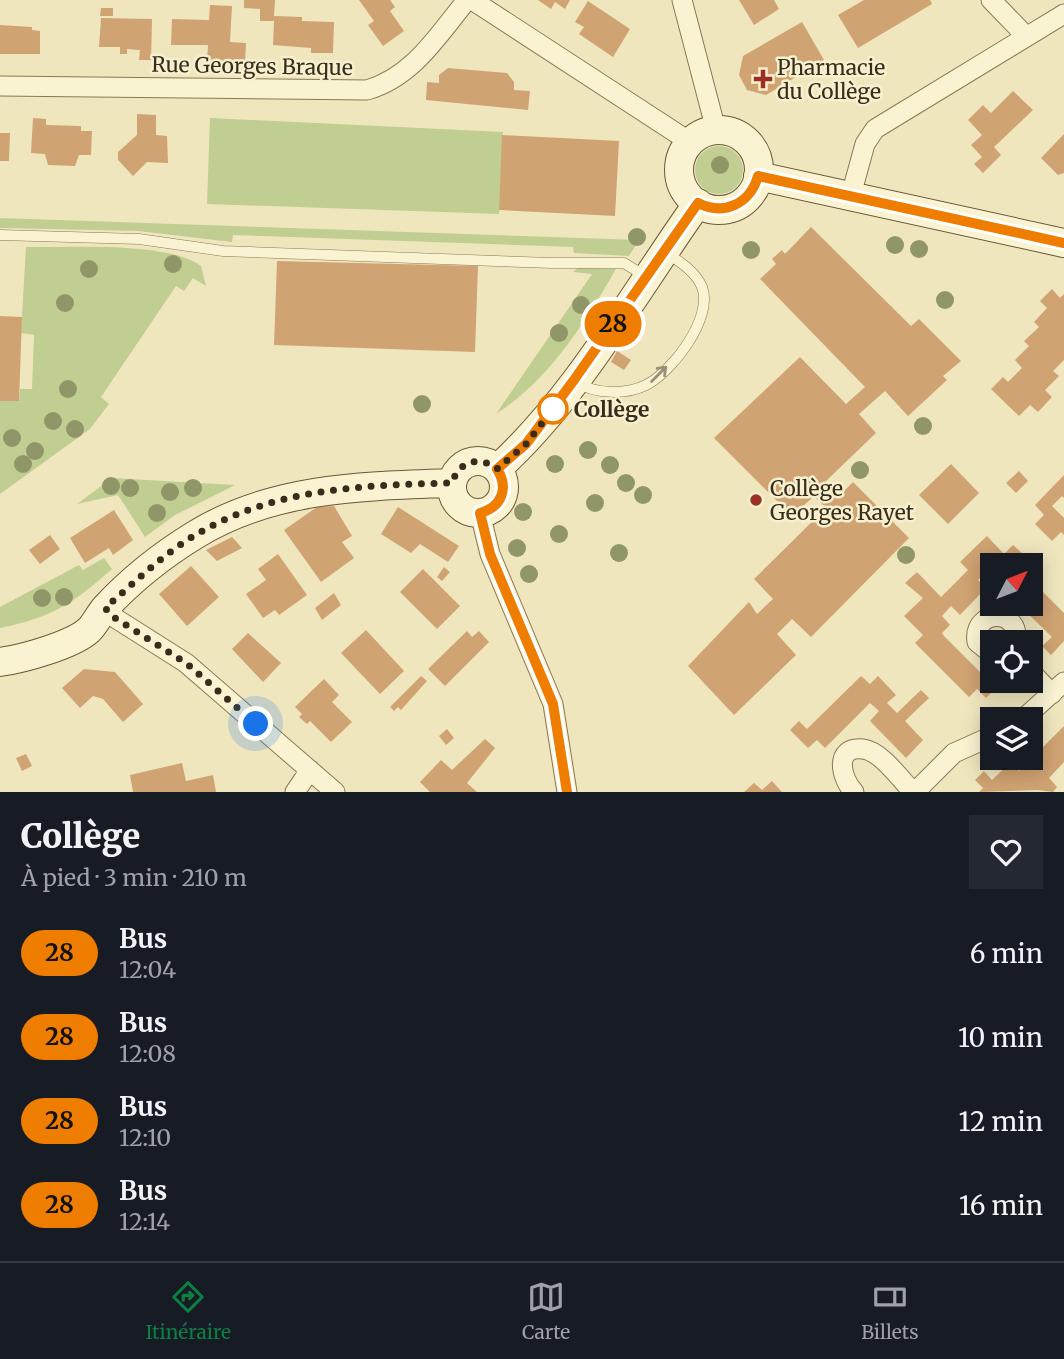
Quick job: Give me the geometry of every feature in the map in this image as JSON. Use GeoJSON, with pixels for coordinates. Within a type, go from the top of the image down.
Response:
{"type":"FeatureCollection","features":[{"type":"Feature","properties":{"kind":"street","name":"Rue Georges Braque"},"geometry":{"type":"LineString","coordinates":[[0,86],[367,90],[384,85],[407,69],[470,0]]}},
{"type":"Feature","properties":{"kind":"street"},"geometry":{"type":"LineString","coordinates":[[470,0],[690,142]]}},
{"type":"Feature","properties":{"kind":"street"},"geometry":{"type":"LineString","coordinates":[[682,0],[716,130]]}},
{"type":"Feature","properties":{"kind":"street"},"geometry":{"type":"LineString","coordinates":[[991,0],[1026,36]]}},
{"type":"Feature","properties":{"kind":"street"},"geometry":{"type":"LineString","coordinates":[[851,195],[865,144],[875,129],[1064,14]]}},
{"type":"Feature","properties":{"kind":"street"},"geometry":{"type":"LineString","coordinates":[[716,130],[733,132],[748,142],[757,159],[758,176],[752,192],[739,204],[715,209],[698,203],[686,191],[680,175],[681,157],[690,142],[702,134],[716,130]]}},
{"type":"Feature","properties":{"kind":"street"},"geometry":{"type":"LineString","coordinates":[[758,176],[1064,243]]}},
{"type":"Feature","properties":{"kind":"street"},"geometry":{"type":"LineString","coordinates":[[497,469],[526,444],[698,203]]}},
{"type":"Feature","properties":{"kind":"street"},"geometry":{"type":"LineString","coordinates":[[474,461],[482,461],[497,469],[502,476],[503,492],[495,506],[480,513],[459,505],[452,491],[452,483],[459,468],[474,461]]}},
{"type":"Feature","properties":{"kind":"street"},"geometry":{"type":"LineString","coordinates":[[0,662],[89,631],[105,608],[165,556],[197,534],[264,505],[301,494],[335,489],[452,483]]}},
{"type":"Feature","properties":{"kind":"street"},"geometry":{"type":"LineString","coordinates":[[480,513],[490,554],[553,704],[566,792]]}},
{"type":"Feature","properties":{"kind":"street"},"geometry":{"type":"LineString","coordinates":[[0,648],[61,628],[105,608]]}},
{"type":"Feature","properties":{"kind":"street"},"geometry":{"type":"LineString","coordinates":[[105,608],[115,618],[186,663],[335,792]]}},
{"type":"Feature","properties":{"kind":"street"},"geometry":{"type":"LineString","coordinates":[[980,644],[977,629],[985,618],[998,615],[1010,620],[1015,630]]}},
{"type":"Feature","properties":{"kind":"street"},"geometry":{"type":"LineString","coordinates":[[1037,707],[1058,688],[1043,679]]}},
{"type":"Feature","properties":{"kind":"street"},"geometry":{"type":"LineString","coordinates":[[854,792],[842,778],[840,767],[844,757],[863,749],[874,754],[914,792],[954,753],[980,741]]}},
{"type":"Feature","properties":{"kind":"street"},"geometry":{"type":"LineString","coordinates":[[295,792],[310,771]]}},
{"type":"Feature","properties":{"kind":"lane"},"geometry":{"type":"LineString","coordinates":[[0,235],[139,239],[223,251],[552,263],[624,263],[646,277]]}},
{"type":"Feature","properties":{"kind":"lane"},"geometry":{"type":"LineString","coordinates":[[574,380],[592,391],[619,391],[646,385],[697,332],[702,319],[703,289],[696,277],[664,251]]}},
{"type":"Feature","properties":{"kind":"green space"},"geometry":{"type":"Polygon","coordinates":[[[210,118],[503,132],[499,214],[207,204],[210,118]]]}},
{"type":"Feature","properties":{"kind":"green space"},"geometry":{"type":"Polygon","coordinates":[[[719,146],[736,153],[743,170],[736,187],[719,194],[702,187],[695,170],[702,153],[719,146]]]}},
{"type":"Feature","properties":{"kind":"green space"},"geometry":{"type":"Polygon","coordinates":[[[0,218],[639,240],[629,256],[574,253],[573,247],[233,235],[232,242],[138,231],[0,228],[0,218]]]}},
{"type":"Feature","properties":{"kind":"green space"},"geometry":{"type":"Polygon","coordinates":[[[26,247],[142,249],[165,253],[201,266],[206,286],[193,278],[184,291],[176,286],[101,397],[109,404],[90,429],[0,494],[0,401],[19,401],[20,389],[32,389],[34,335],[21,333],[26,247]]]}},
{"type":"Feature","properties":{"kind":"green space"},"geometry":{"type":"Polygon","coordinates":[[[578,268],[616,269],[564,349],[533,384],[496,414],[592,274],[573,272],[578,268]]]}},
{"type":"Feature","properties":{"kind":"green space"},"geometry":{"type":"Polygon","coordinates":[[[112,478],[235,485],[175,515],[145,537],[118,495],[77,504],[112,478]]]}},
{"type":"Feature","properties":{"kind":"green space"},"geometry":{"type":"Polygon","coordinates":[[[104,558],[112,569],[73,600],[48,614],[0,628],[0,607],[79,565],[83,570],[104,558]]]}},
{"type":"Feature","properties":{"kind":"building"},"geometry":{"type":"Polygon","coordinates":[[[244,0],[275,0],[274,16],[302,17],[302,21],[334,22],[333,53],[311,53],[311,48],[273,45],[274,21],[260,21],[260,9],[244,8],[244,0]]]}},
{"type":"Feature","properties":{"kind":"building"},"geometry":{"type":"Polygon","coordinates":[[[359,0],[390,0],[395,7],[390,11],[404,31],[383,46],[368,25],[374,21],[359,0]]]}},
{"type":"Feature","properties":{"kind":"building"},"geometry":{"type":"Polygon","coordinates":[[[538,0],[570,0],[565,9],[555,2],[551,9],[538,0]]]}},
{"type":"Feature","properties":{"kind":"building"},"geometry":{"type":"Polygon","coordinates":[[[739,0],[774,0],[779,9],[754,25],[739,0]]]}},
{"type":"Feature","properties":{"kind":"building"},"geometry":{"type":"Polygon","coordinates":[[[864,0],[930,0],[932,4],[858,48],[838,15],[864,0]]]}},
{"type":"Feature","properties":{"kind":"building"},"geometry":{"type":"Polygon","coordinates":[[[588,1],[630,29],[613,57],[579,34],[584,27],[575,22],[588,1]]]}},
{"type":"Feature","properties":{"kind":"building"},"geometry":{"type":"Polygon","coordinates":[[[210,5],[232,6],[230,42],[246,43],[245,62],[207,60],[208,45],[171,45],[172,19],[209,20],[210,5]]]}},
{"type":"Feature","properties":{"kind":"building"},"geometry":{"type":"Polygon","coordinates":[[[101,8],[113,8],[113,16],[100,16],[101,8]]]}},
{"type":"Feature","properties":{"kind":"building"},"geometry":{"type":"Polygon","coordinates":[[[101,18],[152,19],[151,60],[139,60],[140,50],[127,49],[127,54],[120,54],[120,47],[99,47],[101,18]]]}},
{"type":"Feature","properties":{"kind":"building"},"geometry":{"type":"Polygon","coordinates":[[[802,22],[824,60],[766,95],[747,90],[739,75],[743,56],[802,22]]]}},
{"type":"Feature","properties":{"kind":"building"},"geometry":{"type":"Polygon","coordinates":[[[0,25],[32,27],[32,30],[40,31],[40,54],[0,54],[0,25]]]}},
{"type":"Feature","properties":{"kind":"building"},"geometry":{"type":"Polygon","coordinates":[[[448,68],[507,73],[514,82],[514,90],[530,91],[528,110],[426,100],[427,82],[439,83],[439,75],[448,68]]]}},
{"type":"Feature","properties":{"kind":"building"},"geometry":{"type":"Polygon","coordinates":[[[1013,91],[1033,110],[994,147],[1001,155],[983,173],[974,164],[982,157],[971,145],[982,135],[968,120],[983,105],[991,113],[1013,91]]]}},
{"type":"Feature","properties":{"kind":"building"},"geometry":{"type":"Polygon","coordinates":[[[137,114],[156,115],[156,135],[167,136],[168,163],[147,162],[133,176],[118,160],[118,152],[137,135],[137,114]]]}},
{"type":"Feature","properties":{"kind":"building"},"geometry":{"type":"Polygon","coordinates":[[[33,118],[46,119],[46,125],[81,126],[81,131],[92,131],[91,155],[79,155],[75,166],[48,165],[45,154],[31,153],[33,118]]]}},
{"type":"Feature","properties":{"kind":"building"},"geometry":{"type":"Polygon","coordinates":[[[0,133],[10,133],[9,161],[0,161],[0,133]]]}},
{"type":"Feature","properties":{"kind":"building"},"geometry":{"type":"Polygon","coordinates":[[[1064,134],[1064,173],[1058,175],[1041,158],[1064,134]]]}},
{"type":"Feature","properties":{"kind":"building"},"geometry":{"type":"Polygon","coordinates":[[[502,135],[619,141],[615,216],[499,210],[502,135]]]}},
{"type":"Feature","properties":{"kind":"building"},"geometry":{"type":"Polygon","coordinates":[[[811,227],[911,326],[919,319],[961,361],[943,376],[947,380],[908,416],[885,391],[859,414],[876,433],[826,481],[840,495],[853,482],[909,538],[811,637],[792,619],[777,634],[796,655],[734,715],[688,666],[749,602],[757,614],[773,599],[754,579],[826,508],[814,496],[792,516],[714,438],[800,357],[846,404],[865,387],[760,279],[776,264],[772,259],[782,250],[785,254],[811,227]]]}},
{"type":"Feature","properties":{"kind":"building"},"geometry":{"type":"Polygon","coordinates":[[[277,261],[478,266],[475,352],[274,345],[277,261]]]}},
{"type":"Feature","properties":{"kind":"building"},"geometry":{"type":"Polygon","coordinates":[[[1052,289],[1060,298],[1064,294],[1064,360],[1053,371],[1059,376],[1045,390],[1052,397],[1038,412],[1030,405],[1019,416],[991,389],[1003,377],[1008,382],[1022,368],[1015,360],[1029,346],[1024,341],[1039,327],[1034,322],[1047,308],[1040,301],[1052,289]]]}},
{"type":"Feature","properties":{"kind":"building"},"geometry":{"type":"Polygon","coordinates":[[[0,316],[22,317],[19,401],[0,401],[0,316]]]}},
{"type":"Feature","properties":{"kind":"building"},"geometry":{"type":"Polygon","coordinates":[[[617,351],[631,360],[624,370],[611,362],[617,351]]]}},
{"type":"Feature","properties":{"kind":"building"},"geometry":{"type":"Polygon","coordinates":[[[951,464],[979,493],[948,524],[919,495],[951,464]]]}},
{"type":"Feature","properties":{"kind":"building"},"geometry":{"type":"Polygon","coordinates":[[[1019,471],[1028,481],[1016,493],[1006,483],[1019,471]]]}},
{"type":"Feature","properties":{"kind":"building"},"geometry":{"type":"Polygon","coordinates":[[[1064,475],[1064,498],[1062,496],[1052,506],[1064,518],[1064,535],[1061,532],[1052,541],[1035,524],[1044,515],[1035,505],[1064,475]]]}},
{"type":"Feature","properties":{"kind":"building"},"geometry":{"type":"Polygon","coordinates":[[[334,506],[352,536],[342,542],[354,558],[321,582],[284,530],[317,507],[334,506]]]}},
{"type":"Feature","properties":{"kind":"building"},"geometry":{"type":"Polygon","coordinates":[[[398,507],[459,546],[448,562],[420,544],[411,553],[381,534],[398,507]]]}},
{"type":"Feature","properties":{"kind":"building"},"geometry":{"type":"Polygon","coordinates":[[[114,510],[133,540],[113,555],[109,548],[85,563],[70,538],[114,510]]]}},
{"type":"Feature","properties":{"kind":"building"},"geometry":{"type":"Polygon","coordinates":[[[50,535],[60,549],[40,564],[29,550],[50,535]]]}},
{"type":"Feature","properties":{"kind":"building"},"geometry":{"type":"Polygon","coordinates":[[[987,536],[1003,553],[980,553],[980,594],[960,615],[951,606],[942,616],[950,625],[942,633],[944,636],[980,672],[980,692],[977,689],[969,697],[915,643],[923,635],[904,616],[923,598],[905,583],[917,572],[941,597],[968,570],[960,562],[987,536]]]}},
{"type":"Feature","properties":{"kind":"building"},"geometry":{"type":"Polygon","coordinates":[[[232,537],[242,548],[217,561],[206,550],[232,537]]]}},
{"type":"Feature","properties":{"kind":"building"},"geometry":{"type":"Polygon","coordinates":[[[1013,545],[1022,553],[1005,553],[1013,545]]]}},
{"type":"Feature","properties":{"kind":"building"},"geometry":{"type":"Polygon","coordinates":[[[278,554],[307,595],[279,615],[275,610],[263,618],[246,594],[266,580],[258,569],[278,554]]]}},
{"type":"Feature","properties":{"kind":"building"},"geometry":{"type":"Polygon","coordinates":[[[191,566],[219,597],[187,626],[159,594],[191,566]]]}},
{"type":"Feature","properties":{"kind":"building"},"geometry":{"type":"Polygon","coordinates":[[[444,567],[450,572],[442,581],[437,577],[444,567]]]}},
{"type":"Feature","properties":{"kind":"building"},"geometry":{"type":"Polygon","coordinates":[[[423,569],[460,606],[437,629],[400,592],[423,569]]]}},
{"type":"Feature","properties":{"kind":"building"},"geometry":{"type":"Polygon","coordinates":[[[1043,592],[1064,613],[1064,641],[1051,655],[1043,645],[1052,637],[1030,616],[1043,616],[1043,592]]]}},
{"type":"Feature","properties":{"kind":"building"},"geometry":{"type":"Polygon","coordinates":[[[334,593],[341,605],[322,620],[315,608],[334,593]]]}},
{"type":"Feature","properties":{"kind":"building"},"geometry":{"type":"Polygon","coordinates":[[[366,630],[404,671],[380,694],[341,653],[366,630]]]}},
{"type":"Feature","properties":{"kind":"building"},"geometry":{"type":"Polygon","coordinates":[[[467,631],[472,637],[479,631],[489,642],[445,686],[428,669],[467,631]]]}},
{"type":"Feature","properties":{"kind":"building"},"geometry":{"type":"Polygon","coordinates":[[[248,633],[281,663],[263,682],[232,649],[248,633]]]}},
{"type":"Feature","properties":{"kind":"building"},"geometry":{"type":"Polygon","coordinates":[[[84,669],[115,672],[143,704],[123,722],[103,699],[93,696],[80,708],[62,688],[84,669]]]}},
{"type":"Feature","properties":{"kind":"building"},"geometry":{"type":"Polygon","coordinates":[[[421,676],[427,681],[401,710],[398,707],[394,711],[390,707],[421,676]]]}},
{"type":"Feature","properties":{"kind":"building"},"geometry":{"type":"Polygon","coordinates":[[[861,676],[870,684],[878,676],[896,695],[887,703],[897,713],[921,690],[929,698],[905,721],[923,740],[906,758],[870,721],[879,711],[870,703],[825,748],[817,740],[808,748],[790,730],[799,721],[807,729],[861,676]]]}},
{"type":"Feature","properties":{"kind":"building"},"geometry":{"type":"Polygon","coordinates":[[[324,679],[339,695],[332,702],[352,722],[331,742],[310,721],[307,724],[299,717],[302,714],[295,707],[324,679]]]}},
{"type":"Feature","properties":{"kind":"building"},"geometry":{"type":"Polygon","coordinates":[[[1064,726],[1064,762],[1049,778],[1057,787],[1053,792],[979,792],[983,788],[975,780],[984,771],[992,780],[1003,770],[1043,770],[1043,747],[1064,726]]]}},
{"type":"Feature","properties":{"kind":"building"},"geometry":{"type":"Polygon","coordinates":[[[447,729],[454,738],[446,745],[439,736],[447,729]]]}},
{"type":"Feature","properties":{"kind":"building"},"geometry":{"type":"Polygon","coordinates":[[[485,739],[495,748],[467,783],[477,792],[430,792],[420,782],[441,760],[452,770],[485,739]]]}},
{"type":"Feature","properties":{"kind":"building"},"geometry":{"type":"Polygon","coordinates":[[[26,754],[32,766],[22,771],[16,758],[26,754]]]}},
{"type":"Feature","properties":{"kind":"building"},"geometry":{"type":"Polygon","coordinates":[[[182,763],[186,781],[213,775],[216,792],[133,792],[130,775],[182,763]]]}},
{"type":"Feature","properties":{"kind":"building"},"geometry":{"type":"Polygon","coordinates":[[[772,781],[782,792],[744,792],[754,783],[762,790],[772,781]]]}},
{"type":"Feature","properties":{"kind":"bus line","name":"28"},"geometry":{"type":"LineString","coordinates":[[567,792],[553,704],[543,674],[490,554],[480,513],[488,511],[500,500],[504,484],[497,469],[526,444],[698,203],[715,209],[739,204],[752,192],[758,176],[1064,243]]}},
{"type":"Feature","properties":{"kind":"place","name":"Pharmacie du Collège"},"geometry":{"type":"Point","coordinates":[763,79]}},
{"type":"Feature","properties":{"kind":"place","name":"Collège"},"geometry":{"type":"Point","coordinates":[553,409]}},
{"type":"Feature","properties":{"kind":"place","name":"Collège Georges Rayet"},"geometry":{"type":"Point","coordinates":[756,500]}},
{"type":"Feature","properties":{"kind":"route"},"geometry":{"type":"LineString","coordinates":[[256,724],[186,663],[115,618],[105,608],[165,556],[227,518],[301,494],[416,483],[452,483],[459,468],[474,461],[482,461],[497,469],[526,444],[559,401],[553,409]]}}]}
